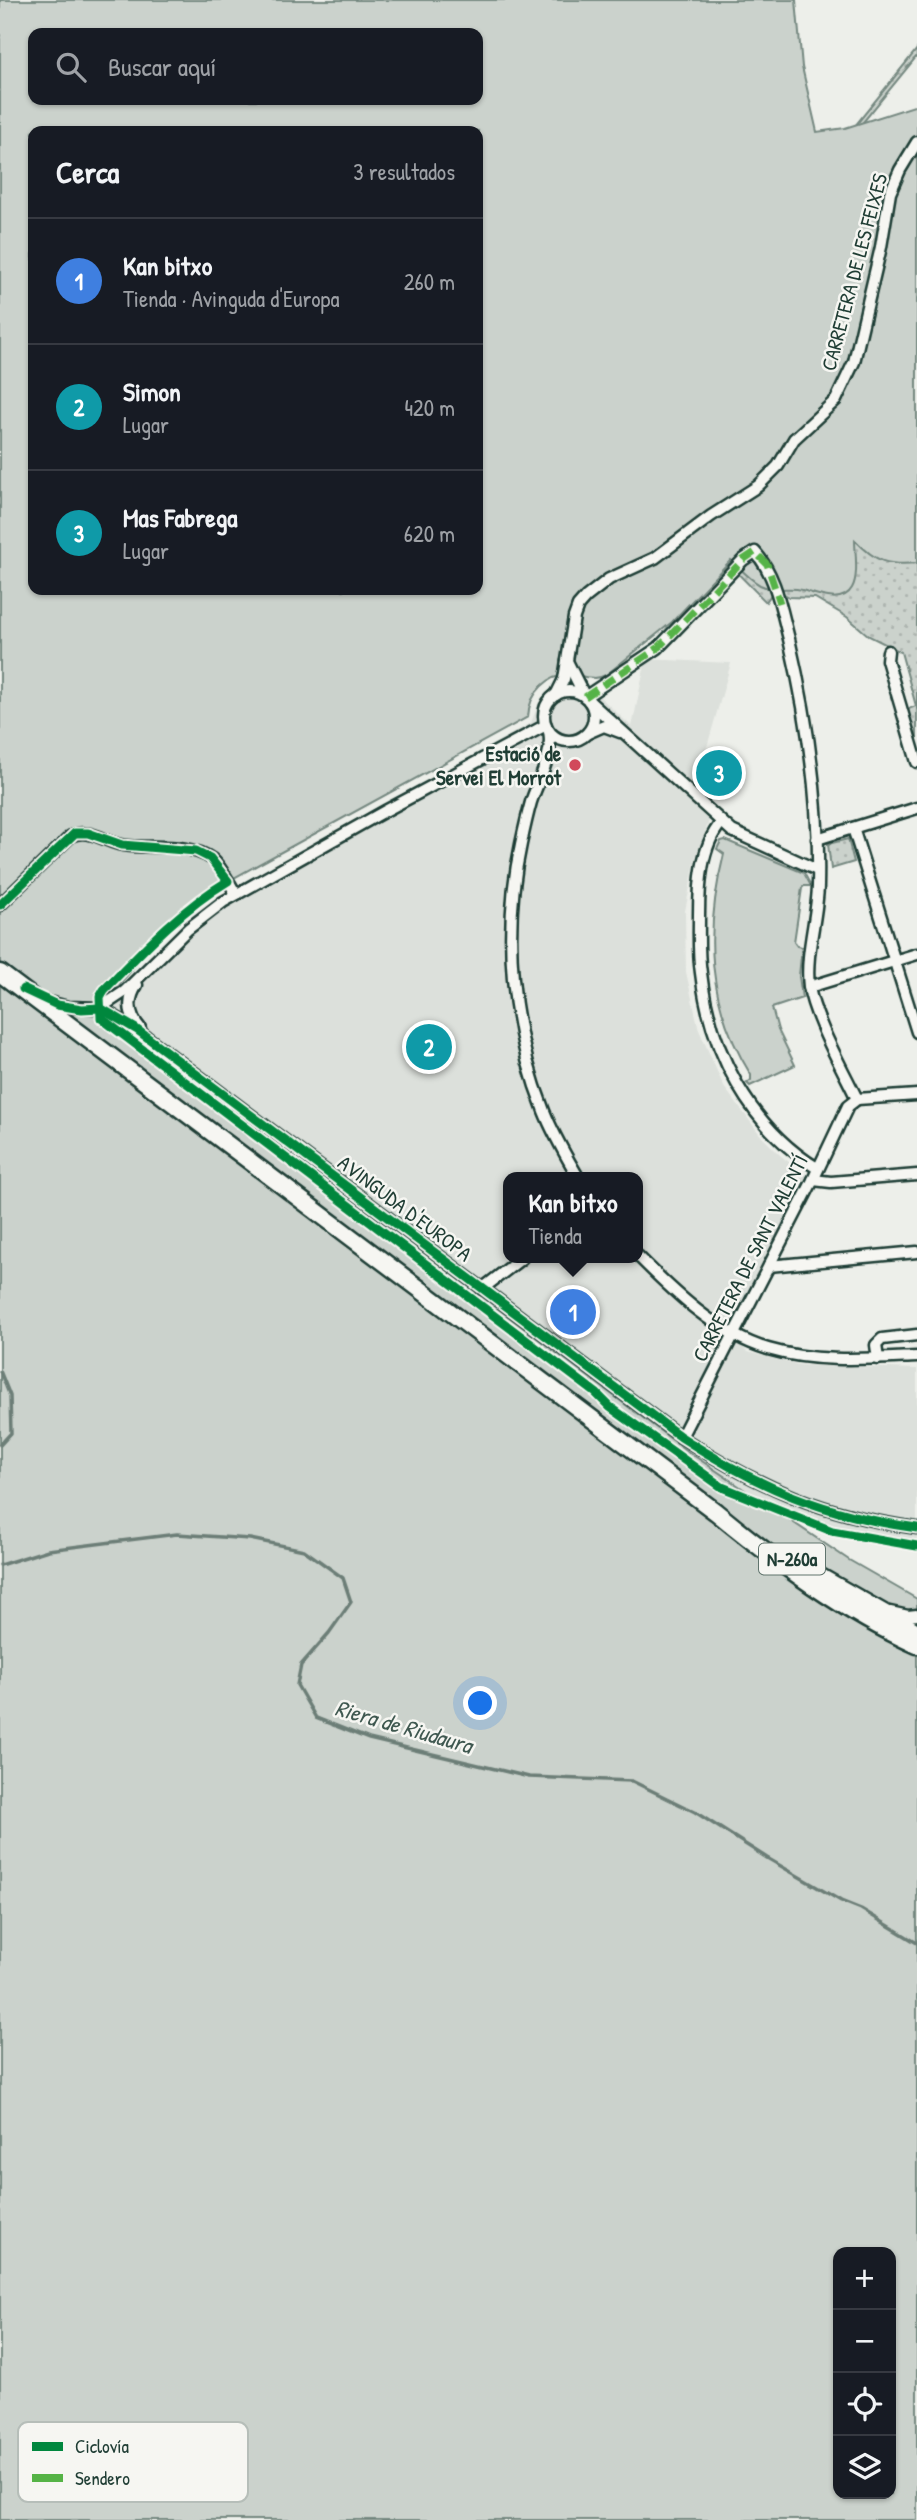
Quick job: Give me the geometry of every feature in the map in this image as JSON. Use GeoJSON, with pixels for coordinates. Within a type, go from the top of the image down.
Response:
{"type":"FeatureCollection","features":[{"type":"Feature","properties":{"kind":"main road","name":"N-260a"},"geometry":{"type":"LineString","coordinates":[[0,973],[762,1549],[825,1593],[917,1645]]}},
{"type":"Feature","properties":{"kind":"main road","name":"N-260a"},"geometry":{"type":"LineString","coordinates":[[716,1512],[917,1635]]}},
{"type":"Feature","properties":{"kind":"street","name":"CARRETERA DE LES FEIXES"},"geometry":{"type":"LineString","coordinates":[[556,695],[562,685],[568,661],[574,617],[578,606],[586,597],[609,579],[655,558],[711,516],[758,486],[778,466],[794,439],[836,400],[854,362],[881,247],[890,193],[917,142]]}},
{"type":"Feature","properties":{"kind":"street"},"geometry":{"type":"LineString","coordinates":[[587,699],[658,648],[743,560],[755,552],[767,564],[780,603],[807,734],[817,839],[818,891],[809,972],[810,988],[857,1099],[917,1095]]}},
{"type":"Feature","properties":{"kind":"street"},"geometry":{"type":"LineString","coordinates":[[888,651],[890,672],[917,762]]}},
{"type":"Feature","properties":{"kind":"street"},"geometry":{"type":"LineString","coordinates":[[568,661],[593,707],[594,721],[588,733]]}},
{"type":"Feature","properties":{"kind":"street"},"geometry":{"type":"LineString","coordinates":[[575,1172],[544,1110],[532,1074],[514,985],[512,941],[516,871],[524,827],[550,748],[544,718],[547,705],[556,695],[571,691],[587,699],[721,823],[745,839],[817,870]]}},
{"type":"Feature","properties":{"kind":"street"},"geometry":{"type":"LineString","coordinates":[[548,728],[558,739],[570,741],[580,739],[604,726],[626,736]]}},
{"type":"Feature","properties":{"kind":"street"},"geometry":{"type":"LineString","coordinates":[[100,1008],[124,992],[188,929],[236,894],[548,728]]}},
{"type":"Feature","properties":{"kind":"street"},"geometry":{"type":"LineString","coordinates":[[542,770],[557,751],[570,741]]}},
{"type":"Feature","properties":{"kind":"street"},"geometry":{"type":"LineString","coordinates":[[817,839],[917,808]]}},
{"type":"Feature","properties":{"kind":"street"},"geometry":{"type":"LineString","coordinates":[[721,823],[714,831],[707,852],[699,892],[699,958],[705,1000],[721,1048],[744,1097],[786,1146],[817,1168]]}},
{"type":"Feature","properties":{"kind":"street"},"geometry":{"type":"LineString","coordinates":[[853,828],[917,1032]]}},
{"type":"Feature","properties":{"kind":"street"},"geometry":{"type":"LineString","coordinates":[[0,905],[71,836],[82,832],[122,845],[196,851],[217,863],[236,894]]}},
{"type":"Feature","properties":{"kind":"street"},"geometry":{"type":"LineString","coordinates":[[810,988],[917,954]]}},
{"type":"Feature","properties":{"kind":"street","name":"AVINGUDA D'EUROPA"},"geometry":{"type":"LineString","coordinates":[[145,973],[130,998],[131,1013],[134,1021],[158,1045]]}},
{"type":"Feature","properties":{"kind":"street","name":"AVINGUDA D'EUROPA"},"geometry":{"type":"LineString","coordinates":[[23,989],[57,1005],[82,1009],[100,1008],[121,1019],[681,1437],[716,1460],[805,1503],[865,1521],[917,1528]]}},
{"type":"Feature","properties":{"kind":"street","name":"CARRETERA DE SANT VALENTÍ"},"geometry":{"type":"LineString","coordinates":[[681,1437],[848,1106],[857,1099]]}},
{"type":"Feature","properties":{"kind":"street"},"geometry":{"type":"LineString","coordinates":[[813,1180],[831,1182],[917,1175]]}},
{"type":"Feature","properties":{"kind":"street"},"geometry":{"type":"LineString","coordinates":[[769,1266],[917,1252]]}},
{"type":"Feature","properties":{"kind":"street"},"geometry":{"type":"LineString","coordinates":[[643,1261],[680,1295],[754,1344],[782,1352],[831,1358],[917,1357]]}},
{"type":"Feature","properties":{"kind":"street"},"geometry":{"type":"LineString","coordinates":[[482,1289],[516,1263]]}},
{"type":"Feature","properties":{"kind":"street"},"geometry":{"type":"LineString","coordinates":[[878,1359],[876,1345],[882,1339],[917,1335]]}},
{"type":"Feature","properties":{"kind":"street"},"geometry":{"type":"LineString","coordinates":[[825,1593],[834,1592],[917,1635]]}},
{"type":"Feature","properties":{"kind":"street"},"geometry":{"type":"LineString","coordinates":[[868,1605],[908,1616],[917,1615]]}},
{"type":"Feature","properties":{"kind":"shaded area"},"geometry":{"type":"Polygon","coordinates":[[[0,0],[796,0],[802,67],[817,132],[845,128],[917,105],[917,563],[898,564],[883,561],[855,540],[854,583],[848,593],[835,598],[797,589],[777,589],[760,585],[731,560],[672,622],[606,675],[594,678],[564,675],[548,681],[532,700],[528,717],[230,880],[164,931],[100,1008],[687,1451],[849,1560],[917,1599],[917,2520],[0,2520],[0,0]]]}},
{"type":"Feature","properties":{"kind":"shaded area"},"geometry":{"type":"Polygon","coordinates":[[[917,49],[917,56],[855,132],[838,147],[917,49]]]}},
{"type":"Feature","properties":{"kind":"shaded area"},"geometry":{"type":"Polygon","coordinates":[[[758,489],[917,556],[917,744],[906,710],[916,706],[901,652],[869,636],[847,617],[815,598],[789,597],[778,591],[772,593],[766,602],[702,537],[758,489]]]}},
{"type":"Feature","properties":{"kind":"shaded area"},"geometry":{"type":"Polygon","coordinates":[[[646,659],[731,663],[691,803],[709,821],[696,857],[685,911],[686,972],[699,1030],[724,1087],[762,1137],[781,1156],[813,1180],[735,1339],[747,1352],[800,1365],[917,1369],[917,1544],[871,1537],[803,1518],[753,1496],[614,1407],[620,1398],[272,1135],[106,1016],[105,1000],[144,966],[183,926],[203,911],[290,857],[531,723],[539,702],[560,679],[580,678],[632,727],[646,659]]]}},
{"type":"Feature","properties":{"kind":"shaded area"},"geometry":{"type":"Polygon","coordinates":[[[848,839],[854,862],[831,869],[828,844],[848,839]]]}},
{"type":"Feature","properties":{"kind":"shaded area"},"geometry":{"type":"Polygon","coordinates":[[[725,840],[804,873],[811,886],[802,888],[794,942],[802,947],[799,976],[802,998],[772,1008],[778,1030],[795,1065],[750,1086],[747,1083],[751,1080],[751,1075],[725,1022],[714,967],[714,912],[724,854],[717,849],[721,841],[725,840]]]}},
{"type":"Feature","properties":{"kind":"waterway","name":"Riera de Riudaura"},"geometry":{"type":"LineString","coordinates":[[0,1371],[10,1396],[11,1433],[0,1445]]}},
{"type":"Feature","properties":{"kind":"waterway","name":"Riera de Riudaura"},"geometry":{"type":"LineString","coordinates":[[0,1565],[48,1550],[177,1534],[250,1539],[304,1550],[343,1578],[351,1602],[301,1665],[297,1685],[316,1718],[369,1739],[529,1777],[632,1781],[695,1812],[767,1858],[917,1943]]}},
{"type":"Feature","properties":{"kind":"marked path"},"geometry":{"type":"LineString","coordinates":[[585,697],[658,648],[743,560],[755,552],[767,564],[780,603]]}},
{"type":"Feature","properties":{"kind":"cycle path"},"geometry":{"type":"LineString","coordinates":[[0,905],[75,833],[88,833],[122,845],[196,851],[210,858],[228,881],[178,918],[104,990],[100,997],[101,1018],[596,1393],[610,1407],[722,1487],[832,1531],[917,1546]]}},
{"type":"Feature","properties":{"kind":"cycle path"},"geometry":{"type":"LineString","coordinates":[[23,989],[57,1005],[82,1009],[100,1008],[136,1029],[681,1437],[710,1455],[794,1497],[853,1516],[917,1528]]}},
{"type":"Feature","properties":{"kind":"place","name":"Estació de Servei El Morrot"},"geometry":{"type":"Point","coordinates":[575,765]}},
{"type":"Feature","properties":{"kind":"place","name":"Mas Fabrega"},"geometry":{"type":"Point","coordinates":[719,773]}},
{"type":"Feature","properties":{"kind":"place","name":"Simon"},"geometry":{"type":"Point","coordinates":[429,1047]}},
{"type":"Feature","properties":{"kind":"place","name":"Kan bitxo"},"geometry":{"type":"Point","coordinates":[573,1312]}}]}
